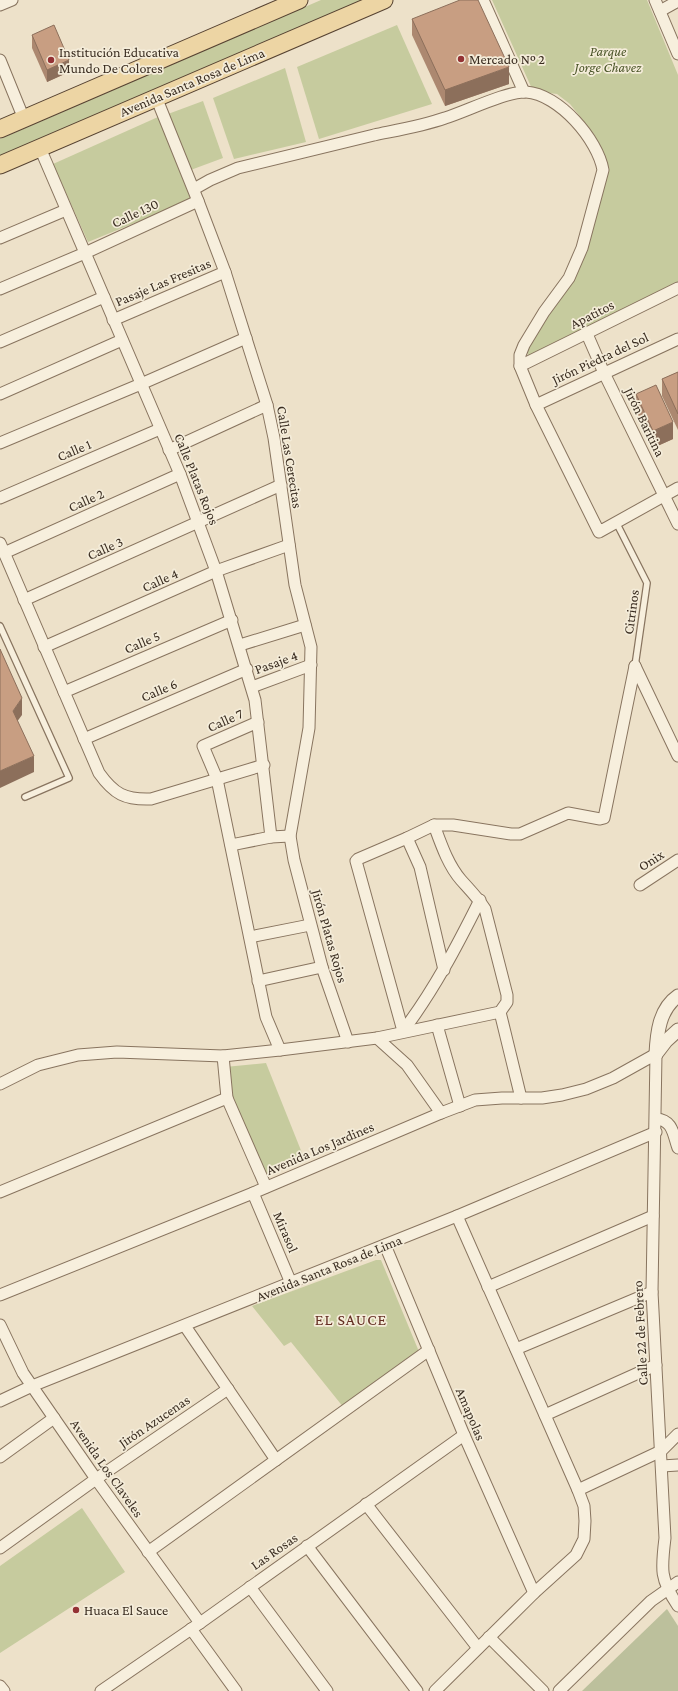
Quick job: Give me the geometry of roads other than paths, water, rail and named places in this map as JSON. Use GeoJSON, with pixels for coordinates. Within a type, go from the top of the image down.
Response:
{"type":"FeatureCollection","features":[{"type":"Feature","properties":{"kind":"main road"},"geometry":{"type":"LineString","coordinates":[[0,129],[299,0]]}},
{"type":"Feature","properties":{"kind":"main road","name":"Avenida Santa Rosa de Lima"},"geometry":{"type":"LineString","coordinates":[[0,165],[384,0]]}},
{"type":"Feature","properties":{"kind":"street"},"geometry":{"type":"LineString","coordinates":[[0,5],[12,0]]}},
{"type":"Feature","properties":{"kind":"street"},"geometry":{"type":"LineString","coordinates":[[484,0],[524,92]]}},
{"type":"Feature","properties":{"kind":"street"},"geometry":{"type":"LineString","coordinates":[[655,0],[678,54]]}},
{"type":"Feature","properties":{"kind":"street"},"geometry":{"type":"LineString","coordinates":[[660,11],[678,1]]}},
{"type":"Feature","properties":{"kind":"street"},"geometry":{"type":"LineString","coordinates":[[0,60],[24,119]]}},
{"type":"Feature","properties":{"kind":"street"},"geometry":{"type":"LineString","coordinates":[[194,189],[210,180],[238,168],[445,118],[511,94],[524,92],[544,97],[560,107],[576,122],[589,138],[601,160],[603,170],[582,248],[569,278],[544,312],[524,345],[520,354],[520,366],[536,405],[599,532],[678,488]]}},
{"type":"Feature","properties":{"kind":"street","name":"Calle Las Cerecitas"},"geometry":{"type":"LineString","coordinates":[[156,97],[194,189],[225,272],[267,405],[274,438],[288,545],[299,604],[311,647],[309,728],[290,836]]}},
{"type":"Feature","properties":{"kind":"street","name":"Calle Platas Rojos"},"geometry":{"type":"LineString","coordinates":[[40,148],[180,474],[216,571],[240,644],[252,687],[264,765],[272,836]]}},
{"type":"Feature","properties":{"kind":"street","name":"Calle 130"},"geometry":{"type":"LineString","coordinates":[[0,289],[85,253],[198,201]]}},
{"type":"Feature","properties":{"kind":"street"},"geometry":{"type":"LineString","coordinates":[[0,238],[66,210]]}},
{"type":"Feature","properties":{"kind":"street","name":"Pasaje Las Fresitas"},"geometry":{"type":"LineString","coordinates":[[113,320],[225,272]]}},
{"type":"Feature","properties":{"kind":"street","name":"Apatitos"},"geometry":{"type":"LineString","coordinates":[[520,366],[678,288]]}},
{"type":"Feature","properties":{"kind":"street"},"geometry":{"type":"LineString","coordinates":[[0,342],[104,297]]}},
{"type":"Feature","properties":{"kind":"street","name":"Jirón Baritina"},"geometry":{"type":"LineString","coordinates":[[587,334],[604,373],[678,524]]}},
{"type":"Feature","properties":{"kind":"street"},"geometry":{"type":"LineString","coordinates":[[0,444],[246,338]]}},
{"type":"Feature","properties":{"kind":"street","name":"Jirón Piedra del Sol"},"geometry":{"type":"LineString","coordinates":[[536,405],[678,339]]}},
{"type":"Feature","properties":{"kind":"street"},"geometry":{"type":"LineString","coordinates":[[0,394],[122,340]]}},
{"type":"Feature","properties":{"kind":"street"},"geometry":{"type":"LineString","coordinates":[[169,450],[267,405]]}},
{"type":"Feature","properties":{"kind":"street","name":"Calle 1"},"geometry":{"type":"LineString","coordinates":[[0,498],[160,429]]}},
{"type":"Feature","properties":{"kind":"street","name":"Calle 2"},"geometry":{"type":"LineString","coordinates":[[2,548],[180,474]]}},
{"type":"Feature","properties":{"kind":"street","name":"Calle 3"},"geometry":{"type":"LineString","coordinates":[[24,600],[281,485]]}},
{"type":"Feature","properties":{"kind":"street","name":"Calle 4"},"geometry":{"type":"LineString","coordinates":[[44,647],[216,571],[288,545]]}},
{"type":"Feature","properties":{"kind":"street"},"geometry":{"type":"LineString","coordinates":[[2,548],[99,773],[108,786],[121,795],[136,800],[152,799],[264,765]]}},
{"type":"Feature","properties":{"kind":"street","name":"Calle 5"},"geometry":{"type":"LineString","coordinates":[[64,692],[232,620]]}},
{"type":"Feature","properties":{"kind":"street"},"geometry":{"type":"LineString","coordinates":[[240,644],[306,625]]}},
{"type":"Feature","properties":{"kind":"street","name":"Pasaje 4"},"geometry":{"type":"LineString","coordinates":[[252,687],[311,665]]}},
{"type":"Feature","properties":{"kind":"street"},"geometry":{"type":"LineString","coordinates":[[635,666],[678,756]]}},
{"type":"Feature","properties":{"kind":"street"},"geometry":{"type":"LineString","coordinates":[[403,1031],[356,861],[358,858],[434,825],[453,825],[520,834],[568,813],[600,819],[604,818],[635,666]]}},
{"type":"Feature","properties":{"kind":"street","name":"Calle 6"},"geometry":{"type":"LineString","coordinates":[[84,739],[247,669]]}},
{"type":"Feature","properties":{"kind":"street","name":"Calle 7"},"geometry":{"type":"LineString","coordinates":[[217,779],[203,746],[258,722]]}},
{"type":"Feature","properties":{"kind":"street"},"geometry":{"type":"LineString","coordinates":[[217,779],[266,1017],[280,1050]]}},
{"type":"Feature","properties":{"kind":"street"},"geometry":{"type":"LineString","coordinates":[[0,1084],[38,1065],[78,1055],[118,1052],[222,1056],[377,1038],[403,1031],[500,1012],[507,1002],[506,995],[485,909],[480,900],[461,880],[453,868],[443,850],[434,825]]}},
{"type":"Feature","properties":{"kind":"street"},"geometry":{"type":"LineString","coordinates":[[231,845],[272,836],[290,836]]}},
{"type":"Feature","properties":{"kind":"street","name":"Jirón Platas Rojos"},"geometry":{"type":"LineString","coordinates":[[290,836],[294,860],[310,925],[322,967],[348,1042]]}},
{"type":"Feature","properties":{"kind":"street"},"geometry":{"type":"LineString","coordinates":[[407,838],[420,867],[444,970]]}},
{"type":"Feature","properties":{"kind":"street","name":"Onix"},"geometry":{"type":"LineString","coordinates":[[640,885],[678,860]]}},
{"type":"Feature","properties":{"kind":"street"},"geometry":{"type":"LineString","coordinates":[[403,1031],[422,1007],[444,970],[467,929],[480,900]]}},
{"type":"Feature","properties":{"kind":"street"},"geometry":{"type":"LineString","coordinates":[[250,937],[310,925]]}},
{"type":"Feature","properties":{"kind":"street"},"geometry":{"type":"LineString","coordinates":[[258,981],[322,967]]}},
{"type":"Feature","properties":{"kind":"street"},"geometry":{"type":"LineString","coordinates":[[656,1054],[657,1033],[661,1020],[667,1007],[678,996]]}},
{"type":"Feature","properties":{"kind":"street"},"geometry":{"type":"LineString","coordinates":[[500,1012],[521,1098]]}},
{"type":"Feature","properties":{"kind":"street"},"geometry":{"type":"LineString","coordinates":[[437,1025],[460,1106]]}},
{"type":"Feature","properties":{"kind":"street"},"geometry":{"type":"LineString","coordinates":[[656,1054],[666,1041],[678,1030]]}},
{"type":"Feature","properties":{"kind":"street"},"geometry":{"type":"LineString","coordinates":[[377,1038],[407,1065],[441,1113]]}},
{"type":"Feature","properties":{"kind":"street","name":"Avenida Los Jardines"},"geometry":{"type":"LineString","coordinates":[[0,1296],[253,1193],[475,1100],[562,1096],[586,1089],[613,1078],[656,1054]]}},
{"type":"Feature","properties":{"kind":"street","name":"Calle 22 de Febrero"},"geometry":{"type":"LineString","coordinates":[[656,1054],[656,1132],[652,1292],[665,1538],[662,1574],[667,1589],[678,1606]]}},
{"type":"Feature","properties":{"kind":"street"},"geometry":{"type":"LineString","coordinates":[[222,1056],[227,1098],[266,1187]]}},
{"type":"Feature","properties":{"kind":"street"},"geometry":{"type":"LineString","coordinates":[[0,1192],[227,1098]]}},
{"type":"Feature","properties":{"kind":"street"},"geometry":{"type":"LineString","coordinates":[[656,1119],[664,1120],[669,1124],[678,1148]]}},
{"type":"Feature","properties":{"kind":"street","name":"Avenida Santa Rosa de Lima"},"geometry":{"type":"LineString","coordinates":[[0,1401],[32,1386],[457,1216],[656,1132]]}},
{"type":"Feature","properties":{"kind":"street","name":"Mirasol"},"geometry":{"type":"LineString","coordinates":[[253,1193],[291,1283]]}},
{"type":"Feature","properties":{"kind":"street"},"geometry":{"type":"LineString","coordinates":[[435,1691],[534,1593],[576,1555],[584,1539],[584,1506],[578,1490],[457,1216]]}},
{"type":"Feature","properties":{"kind":"street"},"geometry":{"type":"LineString","coordinates":[[488,1287],[653,1216]]}},
{"type":"Feature","properties":{"kind":"street","name":"Amapolas"},"geometry":{"type":"LineString","coordinates":[[385,1245],[464,1435],[534,1593]]}},
{"type":"Feature","properties":{"kind":"street"},"geometry":{"type":"LineString","coordinates":[[516,1349],[652,1292]]}},
{"type":"Feature","properties":{"kind":"street","name":"Avenida Los Claveles"},"geometry":{"type":"LineString","coordinates":[[0,1325],[23,1373],[148,1552],[236,1691]]}},
{"type":"Feature","properties":{"kind":"street"},"geometry":{"type":"LineString","coordinates":[[185,1326],[276,1460]]}},
{"type":"Feature","properties":{"kind":"street"},"geometry":{"type":"LineString","coordinates":[[148,1552],[429,1350]]}},
{"type":"Feature","properties":{"kind":"street"},"geometry":{"type":"LineString","coordinates":[[545,1415],[656,1365]]}},
{"type":"Feature","properties":{"kind":"street","name":"Jirón Azucenas"},"geometry":{"type":"LineString","coordinates":[[0,1548],[96,1479],[228,1389]]}},
{"type":"Feature","properties":{"kind":"street"},"geometry":{"type":"LineString","coordinates":[[0,1457],[54,1418]]}},
{"type":"Feature","properties":{"kind":"street"},"geometry":{"type":"LineString","coordinates":[[578,1490],[661,1451],[678,1434]]}},
{"type":"Feature","properties":{"kind":"street","name":"Las Rosas"},"geometry":{"type":"LineString","coordinates":[[101,1691],[196,1626],[464,1435]]}},
{"type":"Feature","properties":{"kind":"street"},"geometry":{"type":"LineString","coordinates":[[662,1466],[678,1465]]}},
{"type":"Feature","properties":{"kind":"street"},"geometry":{"type":"LineString","coordinates":[[366,1504],[478,1648]]}},
{"type":"Feature","properties":{"kind":"street"},"geometry":{"type":"LineString","coordinates":[[307,1546],[417,1691]]}},
{"type":"Feature","properties":{"kind":"street"},"geometry":{"type":"LineString","coordinates":[[559,1691],[651,1601],[678,1582]]}},
{"type":"Feature","properties":{"kind":"street"},"geometry":{"type":"LineString","coordinates":[[250,1587],[327,1691]]}},
{"type":"Feature","properties":{"kind":"street"},"geometry":{"type":"LineString","coordinates":[[489,1637],[543,1691]]}},
{"type":"Feature","properties":{"kind":"street"},"geometry":{"type":"LineString","coordinates":[[0,1686],[4,1691]]}},
{"type":"Feature","properties":{"kind":"lane","name":"Citrinos"},"geometry":{"type":"LineString","coordinates":[[616,522],[647,583],[635,666]]}},
{"type":"Feature","properties":{"kind":"lane"},"geometry":{"type":"LineString","coordinates":[[0,626],[69,778],[25,797]]}},
{"type":"Feature","properties":{"kind":"place","name":"Mercado Nº 2"},"geometry":{"type":"Point","coordinates":[461,59]}},
{"type":"Feature","properties":{"kind":"place","name":"Institución Educativa Mundo De Colores"},"geometry":{"type":"Point","coordinates":[51,60]}},
{"type":"Feature","properties":{"kind":"place","name":"Huaca El Sauce"},"geometry":{"type":"Point","coordinates":[76,1610]}},
{"type":"Feature","properties":{"kind":"district","name":"EL SAUCE"},"geometry":{"type":"Point","coordinates":[351,1319]}},
{"type":"Feature","properties":{"kind":"park label","name":"Parque Jorge Chavez"},"geometry":{"type":"Point","coordinates":[608,60]}}]}
